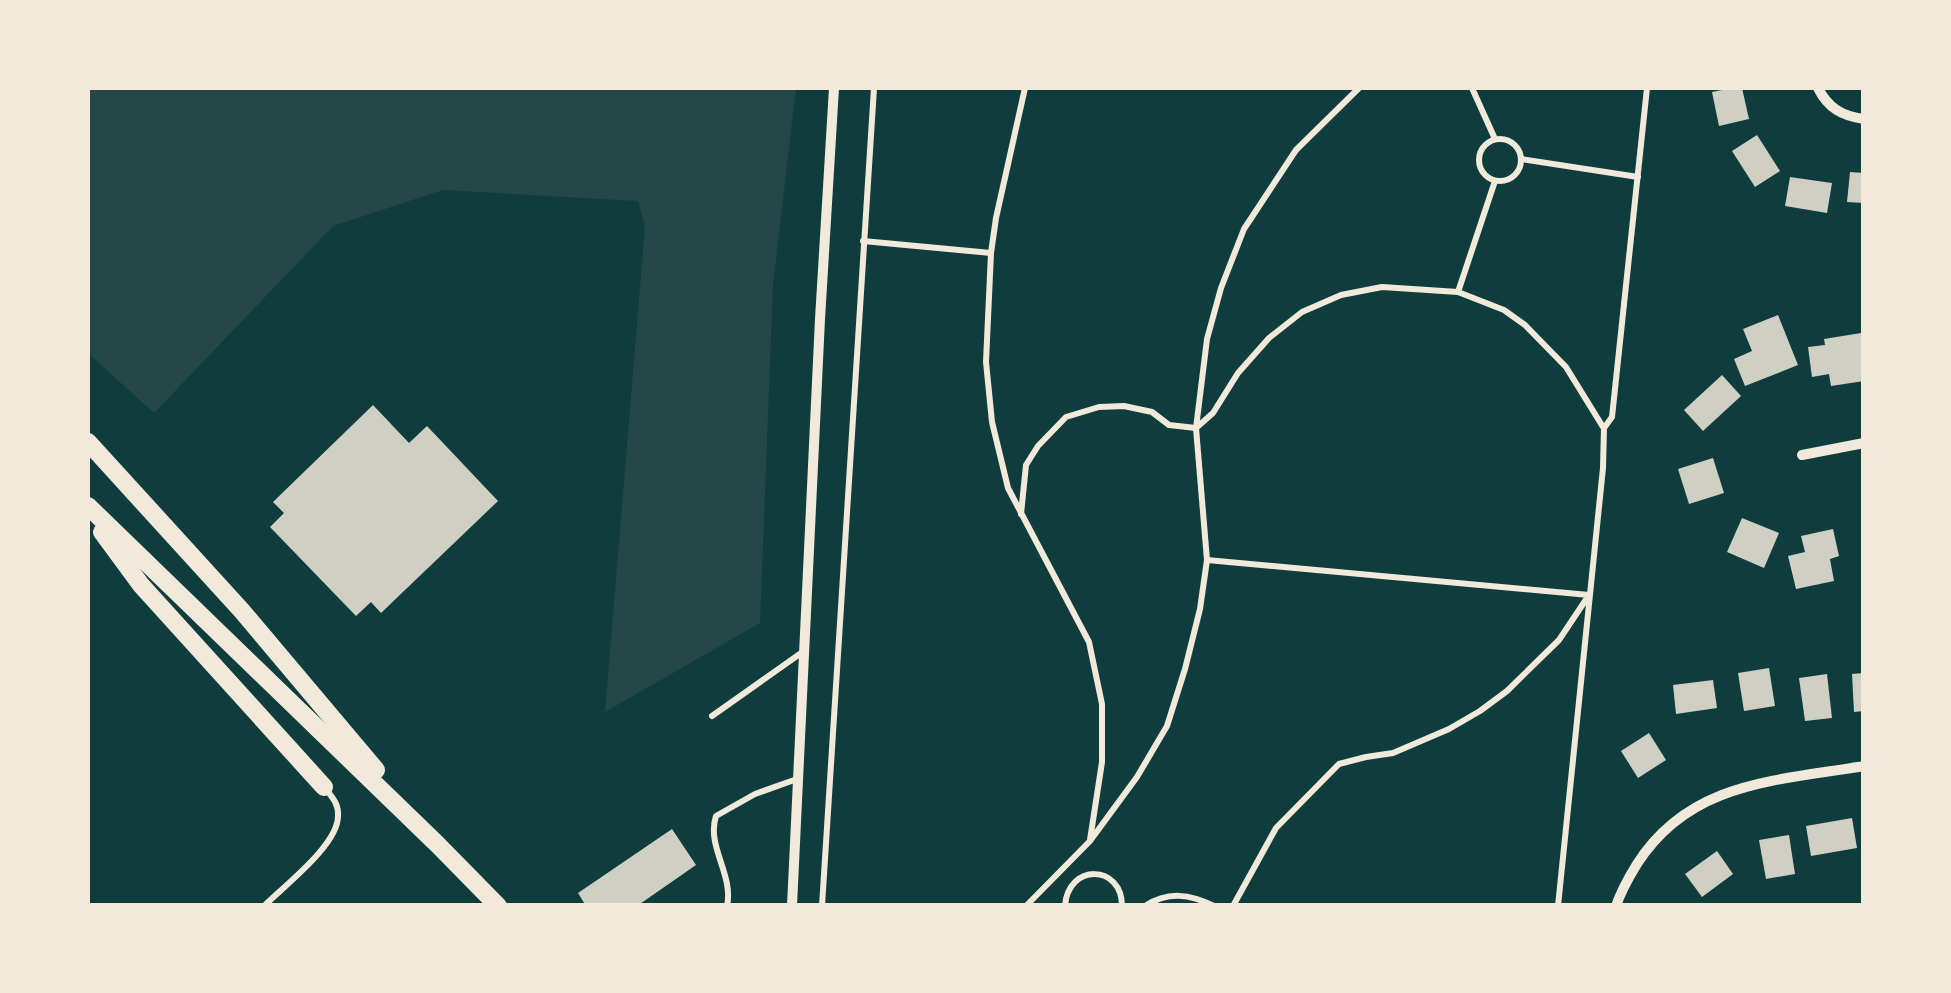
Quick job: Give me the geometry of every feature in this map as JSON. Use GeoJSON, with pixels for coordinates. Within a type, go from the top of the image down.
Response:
{"type":"FeatureCollection","features":[{"type":"Feature","properties":{"kind":"main road"},"geometry":{"type":"LineString","coordinates":[[88,442],[242,611],[437,844]]}},
{"type":"Feature","properties":{"kind":"main road"},"geometry":{"type":"LineString","coordinates":[[88,508],[498,906]]}},
{"type":"Feature","properties":{"kind":"main road"},"geometry":{"type":"LineString","coordinates":[[88,508],[141,585],[324,787]]}},
{"type":"Feature","properties":{"kind":"street"},"geometry":{"type":"LineString","coordinates":[[792,906],[834,88]]}},
{"type":"Feature","properties":{"kind":"street"},"geometry":{"type":"LineString","coordinates":[[1818,88],[1837,111],[1864,119]]}},
{"type":"Feature","properties":{"kind":"street"},"geometry":{"type":"LineString","coordinates":[[1802,456],[1864,443]]}},
{"type":"Feature","properties":{"kind":"street"},"geometry":{"type":"LineString","coordinates":[[1616,906],[1644,853],[1678,818],[1719,794],[1742,786],[1864,766]]}},
{"type":"Feature","properties":{"kind":"lane"},"geometry":{"type":"LineString","coordinates":[[822,906],[874,88]]}},
{"type":"Feature","properties":{"kind":"lane"},"geometry":{"type":"LineString","coordinates":[[1025,88],[991,253],[986,362],[992,422],[1008,488],[1089,642],[1102,704],[1102,762],[1090,841]]}},
{"type":"Feature","properties":{"kind":"lane"},"geometry":{"type":"LineString","coordinates":[[1026,906],[1090,841],[1137,778],[1167,726],[1200,609],[1207,560],[1196,428],[1207,339],[1221,288],[1244,229],[1296,150],[1349,91],[1359,88]]}},
{"type":"Feature","properties":{"kind":"lane"},"geometry":{"type":"LineString","coordinates":[[1472,88],[1494,140]]}},
{"type":"Feature","properties":{"kind":"lane"},"geometry":{"type":"LineString","coordinates":[[1604,428],[1612,417],[1647,88]]}},
{"type":"Feature","properties":{"kind":"lane"},"geometry":{"type":"LineString","coordinates":[[1494,140],[1515,145],[1521,159],[1516,175],[1506,180],[1495,181],[1480,166],[1485,145],[1494,140]]}},
{"type":"Feature","properties":{"kind":"lane"},"geometry":{"type":"LineString","coordinates":[[1521,159],[1638,177]]}},
{"type":"Feature","properties":{"kind":"lane"},"geometry":{"type":"LineString","coordinates":[[1458,292],[1495,181]]}},
{"type":"Feature","properties":{"kind":"lane"},"geometry":{"type":"LineString","coordinates":[[864,241],[991,253]]}},
{"type":"Feature","properties":{"kind":"lane"},"geometry":{"type":"LineString","coordinates":[[1021,515],[1026,464],[1066,417],[1099,407],[1124,406],[1152,412],[1169,425],[1196,428],[1213,414],[1238,373],[1269,338],[1302,312],[1341,295],[1382,286],[1458,292],[1492,304],[1525,325],[1566,367],[1604,428],[1558,906]]}},
{"type":"Feature","properties":{"kind":"lane"},"geometry":{"type":"LineString","coordinates":[[1207,560],[1589,596]]}},
{"type":"Feature","properties":{"kind":"lane"},"geometry":{"type":"LineString","coordinates":[[1233,906],[1276,828],[1339,764],[1393,753],[1480,711],[1507,691],[1558,640],[1589,596]]}},
{"type":"Feature","properties":{"kind":"lane"},"geometry":{"type":"LineString","coordinates":[[712,716],[805,650]]}},
{"type":"Feature","properties":{"kind":"lane"},"geometry":{"type":"LineString","coordinates":[[727,906],[730,894],[712,828],[716,816],[755,794],[798,779]]}},
{"type":"Feature","properties":{"kind":"lane"},"geometry":{"type":"LineString","coordinates":[[264,906],[335,835],[336,803],[324,787]]}},
{"type":"Feature","properties":{"kind":"lane"},"geometry":{"type":"LineString","coordinates":[[1064,867],[1072,883]]}},
{"type":"Feature","properties":{"kind":"lane"},"geometry":{"type":"LineString","coordinates":[[1064,906],[1072,883],[1095,874],[1108,877],[1117,886],[1122,906]]}},
{"type":"Feature","properties":{"kind":"lane"},"geometry":{"type":"LineString","coordinates":[[1145,906],[1175,894],[1195,896],[1214,906]]}},
{"type":"Feature","properties":{"kind":"shaded area"},"geometry":{"type":"Polygon","coordinates":[[[88,88],[796,88],[773,285],[760,623],[605,712],[645,227],[638,201],[443,190],[333,226],[154,413],[88,353],[88,88]]]}},
{"type":"Feature","properties":{"kind":"building"},"geometry":{"type":"Polygon","coordinates":[[[1742,88],[1749,119],[1719,126],[1712,92],[1742,88]]]}},
{"type":"Feature","properties":{"kind":"building"},"geometry":{"type":"Polygon","coordinates":[[[1757,135],[1780,171],[1755,187],[1732,151],[1757,135]]]}},
{"type":"Feature","properties":{"kind":"building"},"geometry":{"type":"Polygon","coordinates":[[[1850,172],[1864,173],[1864,203],[1847,202],[1850,172]]]}},
{"type":"Feature","properties":{"kind":"building"},"geometry":{"type":"Polygon","coordinates":[[[1790,177],[1832,183],[1827,213],[1785,206],[1790,177]]]}},
{"type":"Feature","properties":{"kind":"building"},"geometry":{"type":"Polygon","coordinates":[[[1778,315],[1798,365],[1745,386],[1734,359],[1752,351],[1743,329],[1778,315]]]}},
{"type":"Feature","properties":{"kind":"building"},"geometry":{"type":"Polygon","coordinates":[[[1861,333],[1864,381],[1831,386],[1829,374],[1812,377],[1808,347],[1825,345],[1824,339],[1861,333]]]}},
{"type":"Feature","properties":{"kind":"building"},"geometry":{"type":"Polygon","coordinates":[[[1722,375],[1741,396],[1703,431],[1684,410],[1722,375]]]}},
{"type":"Feature","properties":{"kind":"building"},"geometry":{"type":"Polygon","coordinates":[[[373,405],[409,443],[427,426],[498,501],[381,613],[371,602],[356,616],[270,527],[284,513],[273,502],[373,405]]]}},
{"type":"Feature","properties":{"kind":"building"},"geometry":{"type":"Polygon","coordinates":[[[1713,458],[1724,493],[1689,504],[1678,469],[1713,458]]]}},
{"type":"Feature","properties":{"kind":"building"},"geometry":{"type":"Polygon","coordinates":[[[1742,518],[1779,533],[1764,568],[1727,552],[1742,518]]]}},
{"type":"Feature","properties":{"kind":"building"},"geometry":{"type":"Polygon","coordinates":[[[1833,529],[1839,556],[1830,559],[1834,581],[1796,589],[1788,556],[1805,552],[1801,536],[1833,529]]]}},
{"type":"Feature","properties":{"kind":"building"},"geometry":{"type":"Polygon","coordinates":[[[1769,668],[1775,706],[1744,711],[1738,673],[1769,668]]]}},
{"type":"Feature","properties":{"kind":"building"},"geometry":{"type":"Polygon","coordinates":[[[1864,673],[1864,711],[1854,712],[1852,674],[1864,673]]]}},
{"type":"Feature","properties":{"kind":"building"},"geometry":{"type":"Polygon","coordinates":[[[1827,674],[1832,718],[1805,721],[1799,678],[1827,674]]]}},
{"type":"Feature","properties":{"kind":"building"},"geometry":{"type":"Polygon","coordinates":[[[1713,680],[1717,708],[1676,714],[1673,685],[1713,680]]]}},
{"type":"Feature","properties":{"kind":"building"},"geometry":{"type":"Polygon","coordinates":[[[1649,733],[1666,760],[1638,778],[1621,751],[1649,733]]]}},
{"type":"Feature","properties":{"kind":"building"},"geometry":{"type":"Polygon","coordinates":[[[1852,818],[1857,848],[1811,856],[1806,826],[1852,818]]]}},
{"type":"Feature","properties":{"kind":"building"},"geometry":{"type":"Polygon","coordinates":[[[672,829],[696,865],[637,906],[586,906],[578,893],[672,829]]]}},
{"type":"Feature","properties":{"kind":"building"},"geometry":{"type":"Polygon","coordinates":[[[1789,835],[1795,874],[1766,879],[1759,840],[1789,835]]]}},
{"type":"Feature","properties":{"kind":"building"},"geometry":{"type":"Polygon","coordinates":[[[1717,851],[1733,874],[1702,897],[1685,874],[1717,851]]]}}]}
